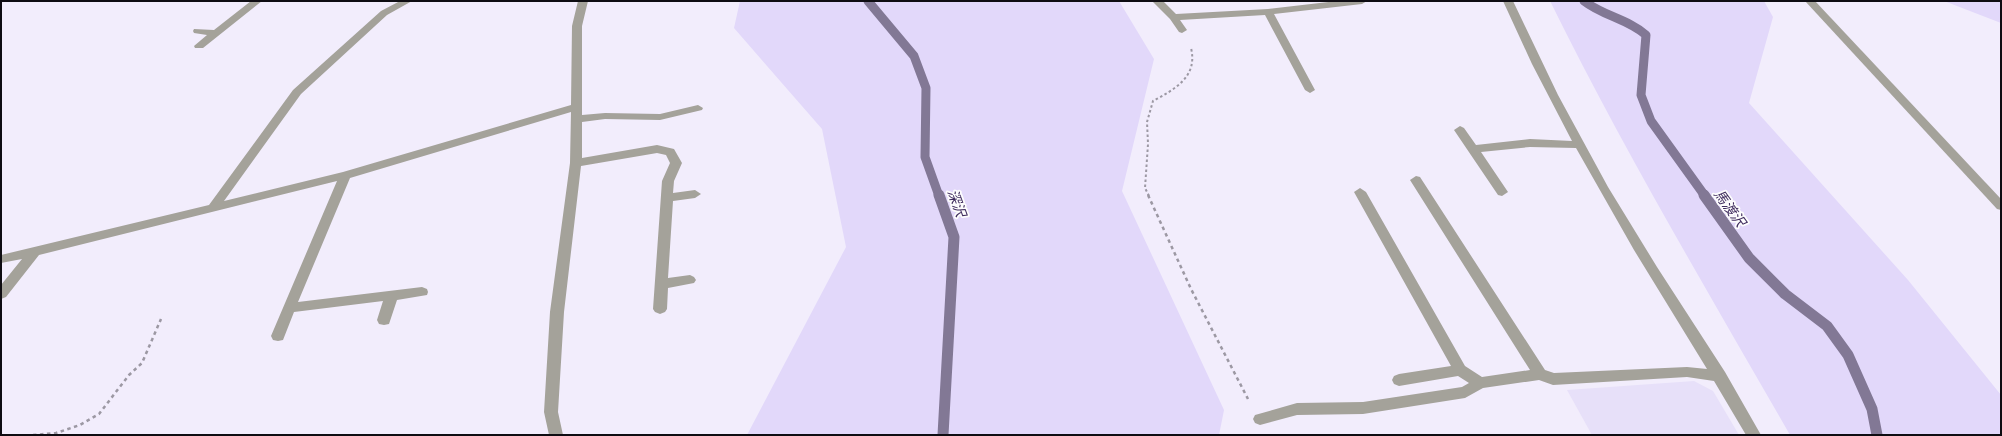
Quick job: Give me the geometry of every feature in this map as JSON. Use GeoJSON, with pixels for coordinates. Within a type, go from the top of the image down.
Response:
{"type":"FeatureCollection","features":[{"type":"Feature","properties":{"kind":"street"},"geometry":{"type":"LineString","coordinates":[[198,46],[257,1]]}},
{"type":"Feature","properties":{"kind":"street"},"geometry":{"type":"LineString","coordinates":[[212,209],[297,92],[384,13],[407,1]]}},
{"type":"Feature","properties":{"kind":"street"},"geometry":{"type":"LineString","coordinates":[[556,435],[551,412],[557,312],[561,269],[576,163],[575,113],[577,26],[583,1]]}},
{"type":"Feature","properties":{"kind":"street"},"geometry":{"type":"LineString","coordinates":[[1157,1],[1174,17],[1182,30]]}},
{"type":"Feature","properties":{"kind":"street"},"geometry":{"type":"LineString","coordinates":[[1174,17],[1268,12],[1362,1]]}},
{"type":"Feature","properties":{"kind":"street"},"geometry":{"type":"LineString","coordinates":[[1508,1],[1530,51],[1579,145],[1638,248],[1720,376],[1754,435]]}},
{"type":"Feature","properties":{"kind":"street"},"geometry":{"type":"LineString","coordinates":[[1810,1],[2001,206]]}},
{"type":"Feature","properties":{"kind":"street"},"geometry":{"type":"LineString","coordinates":[[1268,12],[1310,90]]}},
{"type":"Feature","properties":{"kind":"street"},"geometry":{"type":"LineString","coordinates":[[198,31],[216,33]]}},
{"type":"Feature","properties":{"kind":"street"},"geometry":{"type":"LineString","coordinates":[[1,259],[212,209],[575,113],[605,116],[660,117],[698,108]]}},
{"type":"Feature","properties":{"kind":"street"},"geometry":{"type":"LineString","coordinates":[[1460,130],[1502,192]]}},
{"type":"Feature","properties":{"kind":"street"},"geometry":{"type":"LineString","coordinates":[[1474,149],[1530,142],[1579,145]]}},
{"type":"Feature","properties":{"kind":"street"},"geometry":{"type":"LineString","coordinates":[[576,163],[657,149],[670,152],[676,163],[668,180],[660,309]]}},
{"type":"Feature","properties":{"kind":"street"},"geometry":{"type":"LineString","coordinates":[[278,336],[345,175]]}},
{"type":"Feature","properties":{"kind":"street"},"geometry":{"type":"LineString","coordinates":[[1416,180],[1540,374]]}},
{"type":"Feature","properties":{"kind":"street"},"geometry":{"type":"LineString","coordinates":[[1360,192],[1460,370],[1480,383]]}},
{"type":"Feature","properties":{"kind":"street"},"geometry":{"type":"LineString","coordinates":[[667,198],[695,194]]}},
{"type":"Feature","properties":{"kind":"street"},"geometry":{"type":"LineString","coordinates":[[1,294],[35,252]]}},
{"type":"Feature","properties":{"kind":"street"},"geometry":{"type":"LineString","coordinates":[[661,284],[690,280]]}},
{"type":"Feature","properties":{"kind":"street"},"geometry":{"type":"LineString","coordinates":[[289,308],[422,292]]}},
{"type":"Feature","properties":{"kind":"street"},"geometry":{"type":"LineString","coordinates":[[384,320],[392,295]]}},
{"type":"Feature","properties":{"kind":"street"},"geometry":{"type":"LineString","coordinates":[[1399,380],[1460,370]]}},
{"type":"Feature","properties":{"kind":"street"},"geometry":{"type":"LineString","coordinates":[[1260,419],[1297,409],[1363,408],[1465,392],[1480,383],[1540,374],[1553,379],[1687,372],[1720,376]]}},
{"type":"Feature","properties":{"kind":"path"},"geometry":{"type":"LineString","coordinates":[[1182,30],[1194,56],[1192,70],[1176,88],[1153,101],[1147,122],[1148,144],[1146,188],[1191,289],[1255,413],[1260,419]]}},
{"type":"Feature","properties":{"kind":"path"},"geometry":{"type":"LineString","coordinates":[[34,435],[56,433],[80,425],[99,414],[129,375],[142,363],[161,318]]}},
{"type":"Feature","properties":{"kind":"shaded area"},"geometry":{"type":"Polygon","coordinates":[[[740,1],[1119,1],[1154,59],[1122,191],[1224,410],[1219,435],[747,435],[846,247],[822,129],[734,28],[740,1]]]}},
{"type":"Feature","properties":{"kind":"shaded area"},"geometry":{"type":"Polygon","coordinates":[[[1550,1],[1764,1],[1773,17],[1749,103],[1908,280],[2001,395],[2001,435],[1790,435],[1636,166],[1550,1]]]}},
{"type":"Feature","properties":{"kind":"shaded area"},"geometry":{"type":"Polygon","coordinates":[[[1944,1],[2001,1],[2001,23],[1944,1]]]}},
{"type":"Feature","properties":{"kind":"shaded area"},"geometry":{"type":"Polygon","coordinates":[[[1694,381],[1713,391],[1739,435],[1592,435],[1567,390],[1694,381]]]}},
{"type":"Feature","properties":{"kind":"waterway","name":"深沢"},"geometry":{"type":"LineString","coordinates":[[868,1],[914,56],[926,88],[925,157],[939,196]]}},
{"type":"Feature","properties":{"kind":"waterway","name":"馬渡沢"},"geometry":{"type":"LineString","coordinates":[[1584,1],[1591,6],[1631,25],[1646,35],[1641,95],[1651,121],[1705,196]]}},
{"type":"Feature","properties":{"kind":"waterway","name":"深沢"},"geometry":{"type":"LineString","coordinates":[[939,195],[954,237],[943,435]]}},
{"type":"Feature","properties":{"kind":"waterway","name":"馬渡沢"},"geometry":{"type":"LineString","coordinates":[[1704,195],[1749,258],[1785,294],[1827,326],[1848,355],[1872,409],[1877,435]]}}]}
